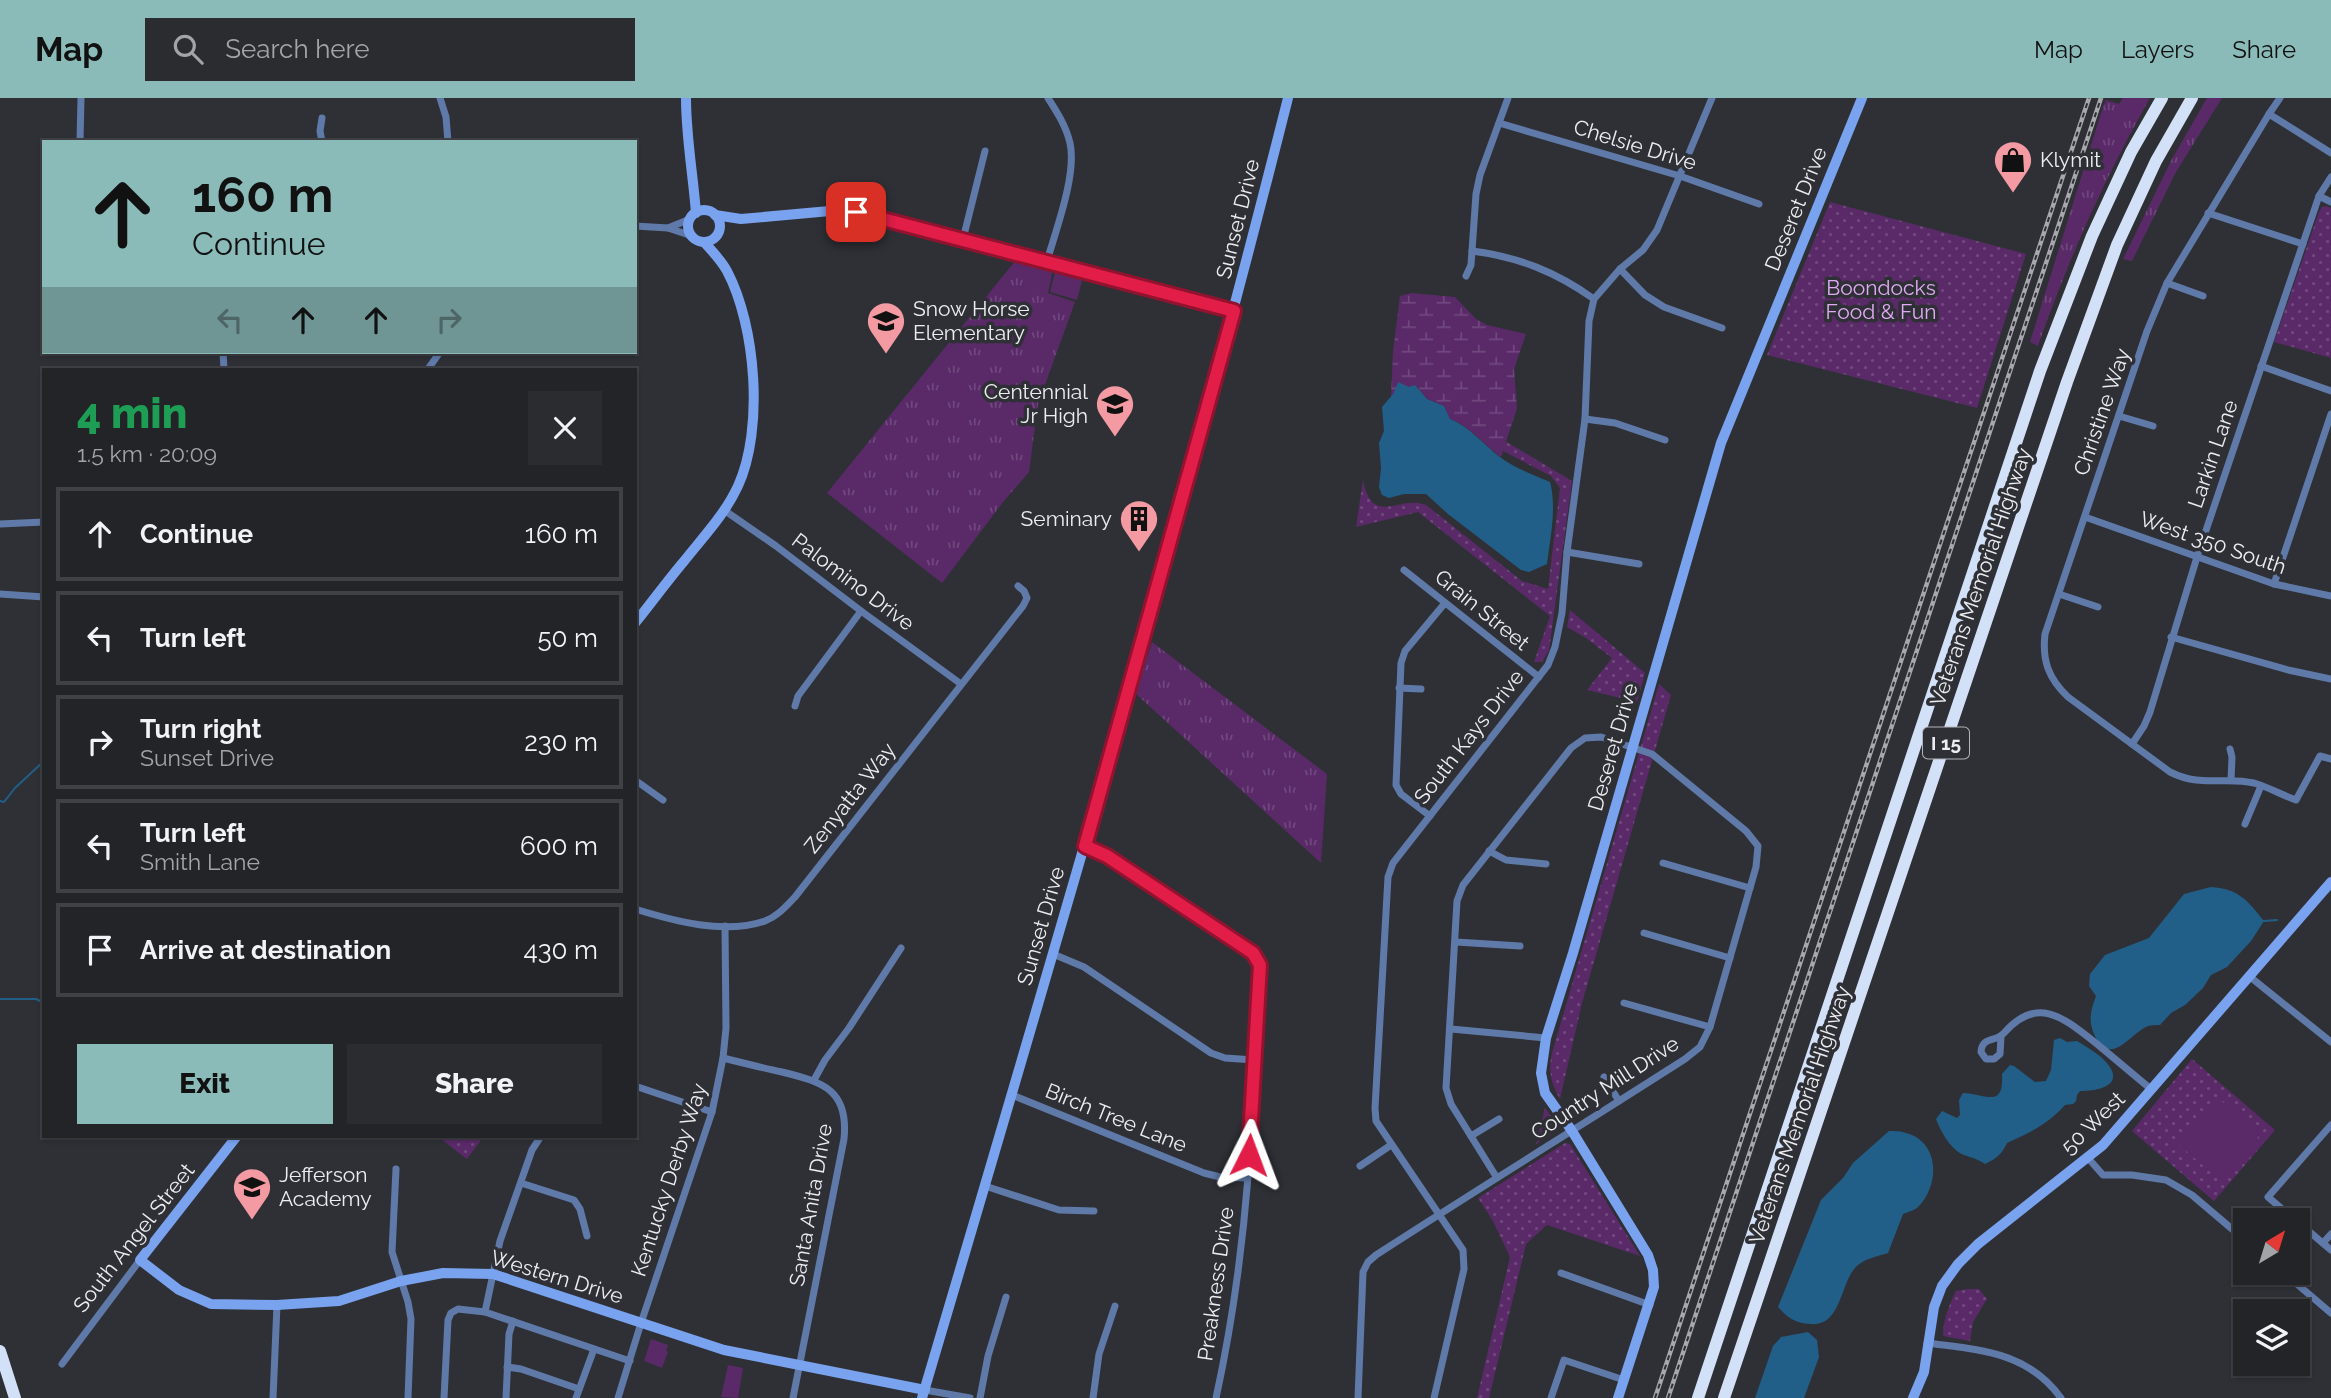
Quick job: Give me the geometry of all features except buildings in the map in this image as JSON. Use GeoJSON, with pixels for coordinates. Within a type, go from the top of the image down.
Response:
{"type":"FeatureCollection","features":[{"type":"Feature","properties":{"kind":"highway","name":"Veterans Memorial Highway"},"geometry":{"type":"LineString","coordinates":[[1698,1398],[2040,371],[2092,236],[2131,152],[2162,98]]}},
{"type":"Feature","properties":{"kind":"highway","name":"Veterans Memorial Highway"},"geometry":{"type":"LineString","coordinates":[[1724,1398],[2067,382],[2118,245],[2156,161],[2192,98]]}},
{"type":"Feature","properties":{"kind":"highway"},"geometry":{"type":"LineString","coordinates":[[0,1351],[15,1398]]}},
{"type":"Feature","properties":{"kind":"street"},"geometry":{"type":"LineString","coordinates":[[80,140],[81,98]]}},
{"type":"Feature","properties":{"kind":"street"},"geometry":{"type":"LineString","coordinates":[[440,98],[446,117],[448,140]]}},
{"type":"Feature","properties":{"kind":"street"},"geometry":{"type":"LineString","coordinates":[[686,98],[686,131],[695,190],[693,216],[688,228],[692,236]]}},
{"type":"Feature","properties":{"kind":"street"},"geometry":{"type":"LineString","coordinates":[[1047,261],[1069,178],[1070,144],[1062,122],[1048,98]]}},
{"type":"Feature","properties":{"kind":"street","name":"Sunset Drive"},"geometry":{"type":"LineString","coordinates":[[923,1394],[1085,846],[1234,311],[1288,98]]}},
{"type":"Feature","properties":{"kind":"street"},"geometry":{"type":"LineString","coordinates":[[1466,276],[1471,265],[1480,175],[1508,98]]}},
{"type":"Feature","properties":{"kind":"street"},"geometry":{"type":"LineString","coordinates":[[1472,251],[1494,254],[1549,270],[1594,299],[1620,269],[1643,250],[1657,230],[1712,98]]}},
{"type":"Feature","properties":{"kind":"street","name":"Deseret Drive"},"geometry":{"type":"LineString","coordinates":[[1618,1398],[1650,1305],[1654,1287],[1653,1270],[1648,1255],[1572,1131],[1545,1093],[1541,1073],[1545,1038],[1634,747],[1721,443],[1862,98]]}},
{"type":"Feature","properties":{"kind":"street","name":"Christine Way"},"geometry":{"type":"LineString","coordinates":[[2280,98],[2167,283],[2147,331],[2046,634],[2044,648],[2049,673],[2056,686],[2067,697],[2182,778],[2208,782],[2231,780],[2260,786],[2296,800],[2320,756],[2331,759]]}},
{"type":"Feature","properties":{"kind":"street"},"geometry":{"type":"LineString","coordinates":[[2269,114],[2331,153]]}},
{"type":"Feature","properties":{"kind":"street"},"geometry":{"type":"LineString","coordinates":[[322,118],[322,140]]}},
{"type":"Feature","properties":{"kind":"street","name":"Chelsie Drive"},"geometry":{"type":"LineString","coordinates":[[1499,122],[1680,176],[1759,204]]}},
{"type":"Feature","properties":{"kind":"street"},"geometry":{"type":"LineString","coordinates":[[963,239],[985,151]]}},
{"type":"Feature","properties":{"kind":"street","name":"Larkin Lane"},"geometry":{"type":"LineString","coordinates":[[2132,744],[2150,712],[2171,637],[2261,366],[2319,196],[2331,177]]}},
{"type":"Feature","properties":{"kind":"street"},"geometry":{"type":"LineString","coordinates":[[695,190],[719,224],[717,234],[721,261]]}},
{"type":"Feature","properties":{"kind":"street"},"geometry":{"type":"LineString","coordinates":[[2319,196],[2331,202]]}},
{"type":"Feature","properties":{"kind":"street"},"geometry":{"type":"LineString","coordinates":[[668,228],[693,216],[712,213],[741,219],[841,210],[871,214],[1234,311]]}},
{"type":"Feature","properties":{"kind":"street"},"geometry":{"type":"LineString","coordinates":[[2208,213],[2303,244]]}},
{"type":"Feature","properties":{"kind":"street"},"geometry":{"type":"LineString","coordinates":[[704,242],[741,219]]}},
{"type":"Feature","properties":{"kind":"street"},"geometry":{"type":"LineString","coordinates":[[637,226],[668,228],[692,236],[704,242],[721,261],[735,289],[740,307],[749,348],[754,393],[749,453],[738,486],[717,522],[637,621]]}},
{"type":"Feature","properties":{"kind":"street"},"geometry":{"type":"LineString","coordinates":[[1620,269],[1645,295],[1664,307],[1722,328]]}},
{"type":"Feature","properties":{"kind":"street"},"geometry":{"type":"LineString","coordinates":[[2167,283],[2203,296]]}},
{"type":"Feature","properties":{"kind":"street","name":"South Kays Drive"},"geometry":{"type":"LineString","coordinates":[[1434,1398],[1464,1269],[1463,1250],[1376,1121],[1388,877],[1393,863],[1548,665],[1555,647],[1562,613],[1567,552],[1585,419],[1589,321],[1594,299]]}},
{"type":"Feature","properties":{"kind":"street"},"geometry":{"type":"LineString","coordinates":[[2261,366],[2331,391]]}},
{"type":"Feature","properties":{"kind":"street"},"geometry":{"type":"LineString","coordinates":[[2273,584],[2331,414]]}},
{"type":"Feature","properties":{"kind":"street"},"geometry":{"type":"LineString","coordinates":[[2119,416],[2153,426]]}},
{"type":"Feature","properties":{"kind":"street"},"geometry":{"type":"LineString","coordinates":[[1585,419],[1615,422],[1664,440]]}},
{"type":"Feature","properties":{"kind":"street","name":"Palomino Drive"},"geometry":{"type":"LineString","coordinates":[[724,510],[961,684]]}},
{"type":"Feature","properties":{"kind":"street","name":"West 350 South"},"geometry":{"type":"LineString","coordinates":[[2085,517],[2273,584],[2331,596]]}},
{"type":"Feature","properties":{"kind":"street"},"geometry":{"type":"LineString","coordinates":[[0,524],[42,522]]}},
{"type":"Feature","properties":{"kind":"street"},"geometry":{"type":"LineString","coordinates":[[1567,552],[1639,564]]}},
{"type":"Feature","properties":{"kind":"street","name":"Grain Street"},"geometry":{"type":"LineString","coordinates":[[1404,570],[1539,677]]}},
{"type":"Feature","properties":{"kind":"street","name":"Zenyatta Way"},"geometry":{"type":"LineString","coordinates":[[637,910],[687,923],[725,926],[765,921],[780,912],[1023,606],[1027,598],[1018,586]]}},
{"type":"Feature","properties":{"kind":"street"},"geometry":{"type":"LineString","coordinates":[[0,594],[42,597]]}},
{"type":"Feature","properties":{"kind":"street"},"geometry":{"type":"LineString","coordinates":[[2059,594],[2098,607]]}},
{"type":"Feature","properties":{"kind":"street"},"geometry":{"type":"LineString","coordinates":[[1430,816],[1401,794],[1396,785],[1399,688],[1405,651],[1445,603]]}},
{"type":"Feature","properties":{"kind":"street"},"geometry":{"type":"LineString","coordinates":[[795,706],[797,696],[861,611]]}},
{"type":"Feature","properties":{"kind":"street"},"geometry":{"type":"LineString","coordinates":[[2171,637],[2288,670],[2331,679]]}},
{"type":"Feature","properties":{"kind":"street"},"geometry":{"type":"LineString","coordinates":[[1399,688],[1421,689]]}},
{"type":"Feature","properties":{"kind":"street","name":"Country Mill Drive"},"geometry":{"type":"LineString","coordinates":[[1358,1398],[1363,1272],[1376,1255],[1619,1101],[1700,1047],[1710,1027],[1756,867],[1758,846],[1746,831],[1653,754],[1601,737],[1585,738],[1571,748],[1463,885],[1457,901],[1446,1088],[1451,1104],[1497,1178]]}},
{"type":"Feature","properties":{"kind":"street"},"geometry":{"type":"LineString","coordinates":[[2230,749],[2231,780]]}},
{"type":"Feature","properties":{"kind":"street"},"geometry":{"type":"LineString","coordinates":[[637,780],[663,800]]}},
{"type":"Feature","properties":{"kind":"street"},"geometry":{"type":"LineString","coordinates":[[2245,824],[2260,786]]}},
{"type":"Feature","properties":{"kind":"street","name":"Preakness Drive"},"geometry":{"type":"LineString","coordinates":[[1085,846],[1107,856],[1253,953],[1260,965],[1238,1280],[1229,1340],[1216,1398]]}},
{"type":"Feature","properties":{"kind":"street"},"geometry":{"type":"LineString","coordinates":[[1489,851],[1506,860],[1546,864]]}},
{"type":"Feature","properties":{"kind":"street"},"geometry":{"type":"LineString","coordinates":[[1663,863],[1750,888]]}},
{"type":"Feature","properties":{"kind":"street","name":"50 West"},"geometry":{"type":"LineString","coordinates":[[1913,1398],[1924,1372],[1934,1307],[1942,1286],[1958,1264],[1978,1244],[2088,1158],[2116,1132],[2331,882]]}},
{"type":"Feature","properties":{"kind":"street","name":"Kentucky Derby Way"},"geometry":{"type":"LineString","coordinates":[[618,1398],[712,1112],[726,1028],[725,926]]}},
{"type":"Feature","properties":{"kind":"street"},"geometry":{"type":"LineString","coordinates":[[1644,933],[1730,958]]}},
{"type":"Feature","properties":{"kind":"street"},"geometry":{"type":"LineString","coordinates":[[1456,942],[1520,946]]}},
{"type":"Feature","properties":{"kind":"street"},"geometry":{"type":"LineString","coordinates":[[814,1080],[901,948]]}},
{"type":"Feature","properties":{"kind":"street"},"geometry":{"type":"LineString","coordinates":[[1053,954],[1084,967],[1211,1053],[1226,1058],[1254,1060]]}},
{"type":"Feature","properties":{"kind":"street"},"geometry":{"type":"LineString","coordinates":[[2249,976],[2330,1038]]}},
{"type":"Feature","properties":{"kind":"street"},"geometry":{"type":"LineString","coordinates":[[1624,1003],[1710,1027]]}},
{"type":"Feature","properties":{"kind":"street"},"geometry":{"type":"LineString","coordinates":[[2001,1037],[2013,1022],[2020,1018],[2044,1013],[2060,1017],[2152,1090]]}},
{"type":"Feature","properties":{"kind":"street"},"geometry":{"type":"LineString","coordinates":[[1451,1029],[1545,1038]]}},
{"type":"Feature","properties":{"kind":"street","name":"Santa Anita Drive"},"geometry":{"type":"LineString","coordinates":[[723,1058],[814,1080],[832,1092],[843,1109],[845,1125],[793,1398]]}},
{"type":"Feature","properties":{"kind":"street"},"geometry":{"type":"LineString","coordinates":[[1604,1077],[1619,1101]]}},
{"type":"Feature","properties":{"kind":"street"},"geometry":{"type":"LineString","coordinates":[[637,1087],[712,1112]]}},
{"type":"Feature","properties":{"kind":"street","name":"Birch Tree Lane"},"geometry":{"type":"LineString","coordinates":[[1012,1095],[1204,1173],[1220,1177],[1247,1178]]}},
{"type":"Feature","properties":{"kind":"street"},"geometry":{"type":"LineString","coordinates":[[1471,1136],[1499,1119]]}},
{"type":"Feature","properties":{"kind":"street"},"geometry":{"type":"LineString","coordinates":[[2281,1208],[2268,1197],[2329,1131]]}},
{"type":"Feature","properties":{"kind":"street","name":"South Angel Street"},"geometry":{"type":"LineString","coordinates":[[62,1364],[235,1138]]}},
{"type":"Feature","properties":{"kind":"street"},"geometry":{"type":"LineString","coordinates":[[485,1312],[500,1241],[532,1150],[540,1138]]}},
{"type":"Feature","properties":{"kind":"street"},"geometry":{"type":"LineString","coordinates":[[1360,1166],[1391,1145]]}},
{"type":"Feature","properties":{"kind":"street"},"geometry":{"type":"LineString","coordinates":[[2088,1158],[2104,1175],[2153,1177],[2179,1187],[2233,1230]]}},
{"type":"Feature","properties":{"kind":"street"},"geometry":{"type":"LineString","coordinates":[[396,1169],[391,1252],[411,1319],[408,1398]]}},
{"type":"Feature","properties":{"kind":"street"},"geometry":{"type":"LineString","coordinates":[[521,1183],[574,1200],[580,1209],[587,1236]]}},
{"type":"Feature","properties":{"kind":"street"},"geometry":{"type":"LineString","coordinates":[[985,1186],[1059,1210],[1094,1211]]}},
{"type":"Feature","properties":{"kind":"street"},"geometry":{"type":"LineString","coordinates":[[2310,1232],[2331,1250]]}},
{"type":"Feature","properties":{"kind":"street"},"geometry":{"type":"LineString","coordinates":[[2323,1243],[2331,1234]]}},
{"type":"Feature","properties":{"kind":"street","name":"Western Drive"},"geometry":{"type":"LineString","coordinates":[[140,1261],[179,1290],[211,1304],[277,1306],[339,1301],[401,1281],[443,1273],[493,1274],[724,1350],[923,1394],[970,1398]]}},
{"type":"Feature","properties":{"kind":"street"},"geometry":{"type":"LineString","coordinates":[[1561,1273],[1650,1305]]}},
{"type":"Feature","properties":{"kind":"street"},"geometry":{"type":"LineString","coordinates":[[2298,1285],[2331,1313]]}},
{"type":"Feature","properties":{"kind":"street"},"geometry":{"type":"LineString","coordinates":[[980,1398],[988,1356],[1006,1297]]}},
{"type":"Feature","properties":{"kind":"street"},"geometry":{"type":"LineString","coordinates":[[273,1398],[277,1306]]}},
{"type":"Feature","properties":{"kind":"street"},"geometry":{"type":"LineString","coordinates":[[1093,1398],[1099,1354],[1115,1306]]}},
{"type":"Feature","properties":{"kind":"street"},"geometry":{"type":"LineString","coordinates":[[444,1398],[448,1321],[451,1313],[458,1309],[485,1312],[630,1361]]}},
{"type":"Feature","properties":{"kind":"street"},"geometry":{"type":"LineString","coordinates":[[506,1398],[509,1334],[513,1321]]}},
{"type":"Feature","properties":{"kind":"street"},"geometry":{"type":"LineString","coordinates":[[1927,1343],[2004,1355],[2035,1372],[2061,1398]]}},
{"type":"Feature","properties":{"kind":"street"},"geometry":{"type":"LineString","coordinates":[[576,1398],[594,1349]]}},
{"type":"Feature","properties":{"kind":"street"},"geometry":{"type":"LineString","coordinates":[[1551,1398],[1564,1360],[1624,1380]]}},
{"type":"Feature","properties":{"kind":"street"},"geometry":{"type":"LineString","coordinates":[[507,1367],[522,1369],[579,1390]]}},
{"type":"Feature","properties":{"kind":"green space"},"geometry":{"type":"Polygon","coordinates":[[[2123,98],[2150,98],[2088,219],[2038,346],[2030,342],[2102,110],[2106,100],[2119,104],[2123,98]]]}},
{"type":"Feature","properties":{"kind":"green space"},"geometry":{"type":"Polygon","coordinates":[[[2207,98],[2222,98],[2176,172],[2132,261],[2123,259],[2172,159],[2207,98]]]}},
{"type":"Feature","properties":{"kind":"green space","name":"Boondocks Food & Fun"},"geometry":{"type":"Polygon","coordinates":[[[1830,202],[2026,254],[1977,408],[1767,355],[1830,202]]]}},
{"type":"Feature","properties":{"kind":"green space"},"geometry":{"type":"Polygon","coordinates":[[[2326,206],[2331,208],[2331,358],[2274,342],[2319,212],[2326,206]]]}},
{"type":"Feature","properties":{"kind":"green space"},"geometry":{"type":"Polygon","coordinates":[[[1016,260],[1053,269],[1048,293],[1075,302],[1038,404],[1029,472],[942,583],[827,493],[1016,260]]]}},
{"type":"Feature","properties":{"kind":"green space"},"geometry":{"type":"Polygon","coordinates":[[[1056,268],[1083,276],[1077,300],[1050,292],[1056,268]]]}},
{"type":"Feature","properties":{"kind":"green space"},"geometry":{"type":"Polygon","coordinates":[[[1411,293],[1455,297],[1476,319],[1487,325],[1526,334],[1514,369],[1517,408],[1501,457],[1470,431],[1450,419],[1444,406],[1427,399],[1415,385],[1391,397],[1400,296],[1411,293]]]}},
{"type":"Feature","properties":{"kind":"green space"},"geometry":{"type":"Polygon","coordinates":[[[1505,441],[1572,481],[1549,650],[1542,662],[1534,662],[1550,616],[1418,512],[1356,527],[1363,480],[1373,503],[1380,506],[1406,503],[1426,505],[1522,581],[1548,589],[1560,488],[1551,476],[1503,451],[1505,441]]]}},
{"type":"Feature","properties":{"kind":"green space"},"geometry":{"type":"Polygon","coordinates":[[[1570,610],[1645,673],[1637,702],[1587,690],[1612,658],[1567,627],[1570,610]]]}},
{"type":"Feature","properties":{"kind":"green space"},"geometry":{"type":"Polygon","coordinates":[[[1152,642],[1327,774],[1321,863],[1135,693],[1152,642]]]}},
{"type":"Feature","properties":{"kind":"green space"},"geometry":{"type":"Polygon","coordinates":[[[1659,684],[1671,695],[1582,1003],[1560,1099],[1551,1077],[1552,1053],[1659,684]]]}},
{"type":"Feature","properties":{"kind":"green space"},"geometry":{"type":"Polygon","coordinates":[[[2192,1059],[2275,1130],[2214,1201],[2132,1131],[2192,1059]]]}},
{"type":"Feature","properties":{"kind":"green space"},"geometry":{"type":"Polygon","coordinates":[[[2218,1098],[2257,1131],[2258,1138],[2221,1181],[2177,1143],[2218,1098]]]}},
{"type":"Feature","properties":{"kind":"green space"},"geometry":{"type":"Polygon","coordinates":[[[1545,1108],[1559,1127],[1536,1144],[1545,1108]]]}},
{"type":"Feature","properties":{"kind":"green space"},"geometry":{"type":"Polygon","coordinates":[[[440,1138],[483,1138],[467,1159],[440,1138]]]}},
{"type":"Feature","properties":{"kind":"green space"},"geometry":{"type":"Polygon","coordinates":[[[1565,1143],[1570,1144],[1640,1256],[1547,1225],[1526,1244],[1489,1398],[1477,1398],[1510,1257],[1493,1221],[1478,1198],[1565,1143]]]}},
{"type":"Feature","properties":{"kind":"green space"},"geometry":{"type":"Polygon","coordinates":[[[1979,1289],[1987,1299],[1973,1322],[1970,1341],[1943,1336],[1947,1313],[1956,1291],[1979,1289]]]}},
{"type":"Feature","properties":{"kind":"green space"},"geometry":{"type":"Polygon","coordinates":[[[651,1339],[668,1345],[662,1368],[644,1361],[651,1339]]]}},
{"type":"Feature","properties":{"kind":"green space"},"geometry":{"type":"Polygon","coordinates":[[[728,1365],[743,1368],[738,1398],[721,1397],[728,1365]]]}},
{"type":"Feature","properties":{"kind":"water"},"geometry":{"type":"Polygon","coordinates":[[[1398,382],[1409,387],[1415,385],[1427,399],[1444,406],[1450,419],[1466,428],[1501,458],[1550,482],[1553,513],[1547,564],[1529,572],[1521,570],[1426,494],[1404,494],[1389,498],[1382,495],[1379,487],[1379,443],[1384,431],[1382,407],[1393,394],[1398,382]]]}},
{"type":"Feature","properties":{"kind":"water"},"geometry":{"type":"Polygon","coordinates":[[[2211,887],[2236,893],[2264,921],[2251,941],[2227,967],[2211,975],[2203,988],[2185,1005],[2171,1013],[2160,1025],[2148,1026],[2121,1046],[2107,1049],[2100,1044],[2092,1029],[2091,1015],[2096,996],[2089,986],[2090,974],[2105,955],[2149,938],[2184,894],[2211,887]]]}},
{"type":"Feature","properties":{"kind":"water"},"geometry":{"type":"Polygon","coordinates":[[[2060,1038],[2067,1042],[2077,1041],[2101,1057],[2113,1073],[2110,1083],[2098,1089],[2080,1091],[2073,1104],[2065,1105],[2039,1127],[2007,1143],[1998,1156],[1985,1164],[1955,1149],[1936,1119],[1942,1111],[1957,1118],[1960,1115],[1959,1100],[1963,1093],[1997,1096],[2002,1085],[2002,1074],[2010,1065],[2035,1082],[2046,1081],[2051,1070],[2054,1040],[2060,1038]]]}},
{"type":"Feature","properties":{"kind":"water"},"geometry":{"type":"Polygon","coordinates":[[[1889,1131],[1904,1132],[1917,1138],[1931,1155],[1933,1176],[1925,1198],[1916,1208],[1903,1214],[1888,1253],[1864,1261],[1852,1272],[1835,1311],[1829,1318],[1821,1323],[1810,1324],[1792,1319],[1778,1307],[1821,1200],[1843,1178],[1853,1163],[1889,1131]]]}},
{"type":"Feature","properties":{"kind":"water"},"geometry":{"type":"Polygon","coordinates":[[[1808,1332],[1817,1340],[1819,1357],[1804,1398],[1755,1398],[1773,1346],[1781,1337],[1808,1332]]]}},
{"type":"Feature","properties":{"kind":"waterway"},"geometry":{"type":"LineString","coordinates":[[0,801],[4,802],[42,763]]}},
{"type":"Feature","properties":{"kind":"waterway"},"geometry":{"type":"LineString","coordinates":[[2264,921],[2277,920]]}},
{"type":"Feature","properties":{"kind":"waterway"},"geometry":{"type":"LineString","coordinates":[[0,999],[36,999],[42,1002]]}},
{"type":"Feature","properties":{"kind":"railway"},"geometry":{"type":"LineString","coordinates":[[1655,1398],[2089,98]]}},
{"type":"Feature","properties":{"kind":"railway"},"geometry":{"type":"LineString","coordinates":[[1668,1398],[2101,98]]}},
{"type":"Feature","properties":{"kind":"place","name":"Klymit"},"geometry":{"type":"Point","coordinates":[2013,194]}},
{"type":"Feature","properties":{"kind":"place","name":"Snow Horse Elementary"},"geometry":{"type":"Point","coordinates":[886,355]}},
{"type":"Feature","properties":{"kind":"place","name":"Centennial Jr High"},"geometry":{"type":"Point","coordinates":[1115,438]}},
{"type":"Feature","properties":{"kind":"place","name":"Seminary"},"geometry":{"type":"Point","coordinates":[1139,553]}},
{"type":"Feature","properties":{"kind":"place","name":"Jefferson Academy"},"geometry":{"type":"Point","coordinates":[252,1221]}},
{"type":"Feature","properties":{"kind":"route"},"geometry":{"type":"LineString","coordinates":[[856,212],[1234,311],[1085,846],[1107,856],[1253,953],[1260,965],[1249,1155]]}}]}
